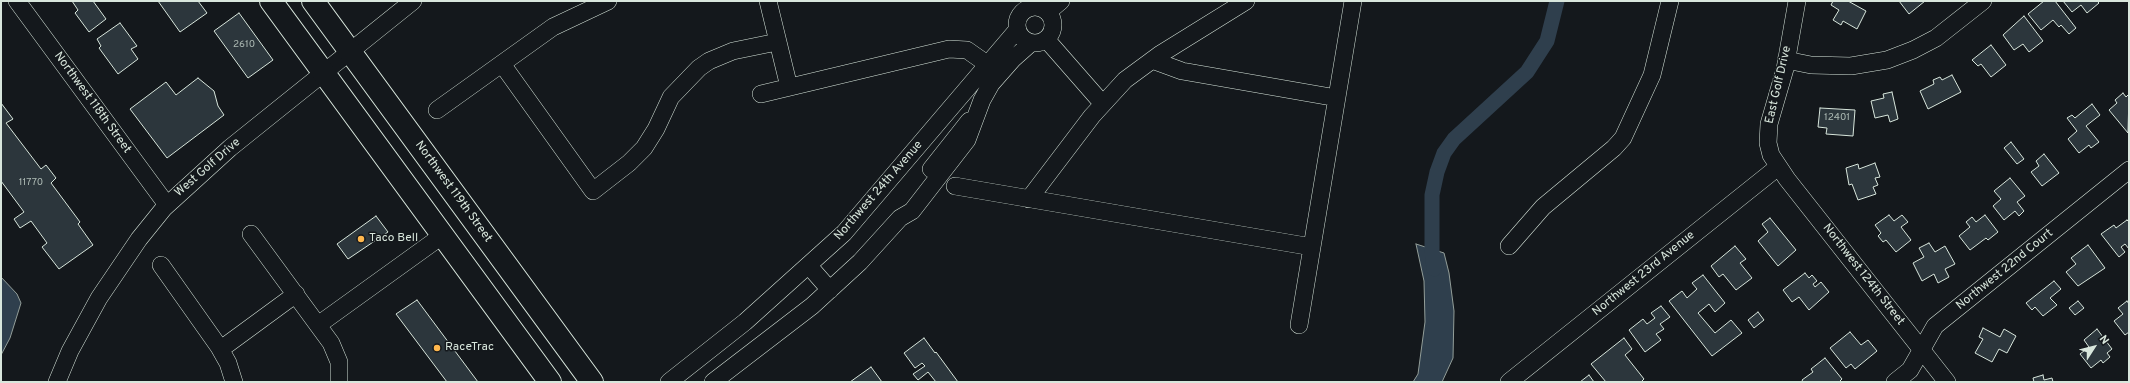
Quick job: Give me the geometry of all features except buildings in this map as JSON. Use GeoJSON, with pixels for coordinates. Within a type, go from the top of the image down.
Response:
{"type":"FeatureCollection","features":[{"type":"Feature","properties":{"kind":"highway"},"geometry":{"type":"LineString","coordinates":[[271,1],[550,382]]}},
{"type":"Feature","properties":{"kind":"highway","name":"Northwest 119th Street"},"geometry":{"type":"LineString","coordinates":[[313,1],[592,382]]}},
{"type":"Feature","properties":{"kind":"street","name":"Northwest 118th Street"},"geometry":{"type":"LineString","coordinates":[[17,1],[167,205]]}},
{"type":"Feature","properties":{"kind":"street","name":"West Golf Drive"},"geometry":{"type":"LineString","coordinates":[[57,382],[85,323],[112,277],[152,222],[167,205],[230,148],[413,1]]}},
{"type":"Feature","properties":{"kind":"street"},"geometry":{"type":"LineString","coordinates":[[438,110],[563,22],[608,1]]}},
{"type":"Feature","properties":{"kind":"street"},"geometry":{"type":"LineString","coordinates":[[768,1],[789,87]]}},
{"type":"Feature","properties":{"kind":"street"},"geometry":{"type":"LineString","coordinates":[[1048,12],[1061,1]]}},
{"type":"Feature","properties":{"kind":"street"},"geometry":{"type":"LineString","coordinates":[[1029,199],[1102,103],[1125,80],[1152,60],[1246,1]]}},
{"type":"Feature","properties":{"kind":"street"},"geometry":{"type":"LineString","coordinates":[[1298,324],[1353,1]]}},
{"type":"Feature","properties":{"kind":"street"},"geometry":{"type":"LineString","coordinates":[[1509,246],[1543,207],[1614,148],[1623,138],[1652,75],[1670,1]]}},
{"type":"Feature","properties":{"kind":"street","name":"East Golf Drive"},"geometry":{"type":"LineString","coordinates":[[1778,168],[1769,148],[1768,130],[1786,60],[1796,1]]}},
{"type":"Feature","properties":{"kind":"street"},"geometry":{"type":"LineString","coordinates":[[1786,60],[1812,65],[1851,66],[1887,60],[1926,44],[1936,38],[1983,1]]}},
{"type":"Feature","properties":{"kind":"street"},"geometry":{"type":"LineString","coordinates":[[1039,41],[1052,29],[1052,18],[1044,9],[1034,6],[1020,5],[1017,18],[1017,30],[1022,38],[1039,41],[1102,103]]}},
{"type":"Feature","properties":{"kind":"street","name":"Northwest 24th Avenue"},"geometry":{"type":"LineString","coordinates":[[669,382],[745,322],[809,266],[858,218],[1017,30]]}},
{"type":"Feature","properties":{"kind":"street","name":"Northwest 24th Avenue"},"geometry":{"type":"LineString","coordinates":[[713,382],[798,318],[860,262],[900,218],[912,211],[963,147],[972,132],[977,112],[986,92],[997,76],[1039,41]]}},
{"type":"Feature","properties":{"kind":"street"},"geometry":{"type":"LineString","coordinates":[[502,64],[593,191],[630,163],[644,148],[656,130],[671,97],[699,68],[709,61],[733,51],[777,42]]}},
{"type":"Feature","properties":{"kind":"street"},"geometry":{"type":"LineString","coordinates":[[761,94],[948,49],[967,50],[987,64]]}},
{"type":"Feature","properties":{"kind":"street"},"geometry":{"type":"LineString","coordinates":[[1152,60],[1182,72],[1337,98]]}},
{"type":"Feature","properties":{"kind":"street","name":"Northwest 24th Avenue"},"geometry":{"type":"LineString","coordinates":[[900,218],[901,206],[977,112]]}},
{"type":"Feature","properties":{"kind":"street"},"geometry":{"type":"LineString","coordinates":[[937,124],[954,139]]}},
{"type":"Feature","properties":{"kind":"street","name":"Northwest 124th Street"},"geometry":{"type":"LineString","coordinates":[[1778,168],[1948,382]]}},
{"type":"Feature","properties":{"kind":"street","name":"Northwest 23rd Avenue"},"geometry":{"type":"LineString","coordinates":[[1509,382],[1778,168]]}},
{"type":"Feature","properties":{"kind":"street","name":"Northwest 22nd Court"},"geometry":{"type":"LineString","coordinates":[[1895,382],[1910,370],[1935,326],[2129,170]]}},
{"type":"Feature","properties":{"kind":"street"},"geometry":{"type":"LineString","coordinates":[[955,186],[1312,247]]}},
{"type":"Feature","properties":{"kind":"street"},"geometry":{"type":"LineString","coordinates":[[251,234],[296,294],[336,352],[340,369],[339,382]]}},
{"type":"Feature","properties":{"kind":"street"},"geometry":{"type":"LineString","coordinates":[[318,325],[443,235]]}},
{"type":"Feature","properties":{"kind":"street"},"geometry":{"type":"LineString","coordinates":[[161,265],[221,349],[228,363],[234,382]]}},
{"type":"Feature","properties":{"kind":"street"},"geometry":{"type":"LineString","coordinates":[[809,266],[830,290]]}},
{"type":"Feature","properties":{"kind":"street"},"geometry":{"type":"LineString","coordinates":[[221,349],[296,294]]}},
{"type":"Feature","properties":{"kind":"water"},"geometry":{"type":"Polygon","coordinates":[[[1416,244],[1444,253],[1449,273],[1454,311],[1453,358],[1442,382],[1413,382],[1418,374],[1425,322],[1424,281],[1416,244]]]}},
{"type":"Feature","properties":{"kind":"water"},"geometry":{"type":"Polygon","coordinates":[[[1,277],[17,294],[21,303],[10,338],[1,355],[1,277]]]}},
{"type":"Feature","properties":{"kind":"waterway"},"geometry":{"type":"LineString","coordinates":[[1434,269],[1432,250],[1432,195],[1437,172],[1444,153],[1454,139],[1527,72],[1547,41],[1557,1]]}},
{"type":"Feature","properties":{"kind":"place","name":"Taco Bell"},"geometry":{"type":"Point","coordinates":[361,239]}},
{"type":"Feature","properties":{"kind":"place","name":"RaceTrac"},"geometry":{"type":"Point","coordinates":[437,348]}}]}
